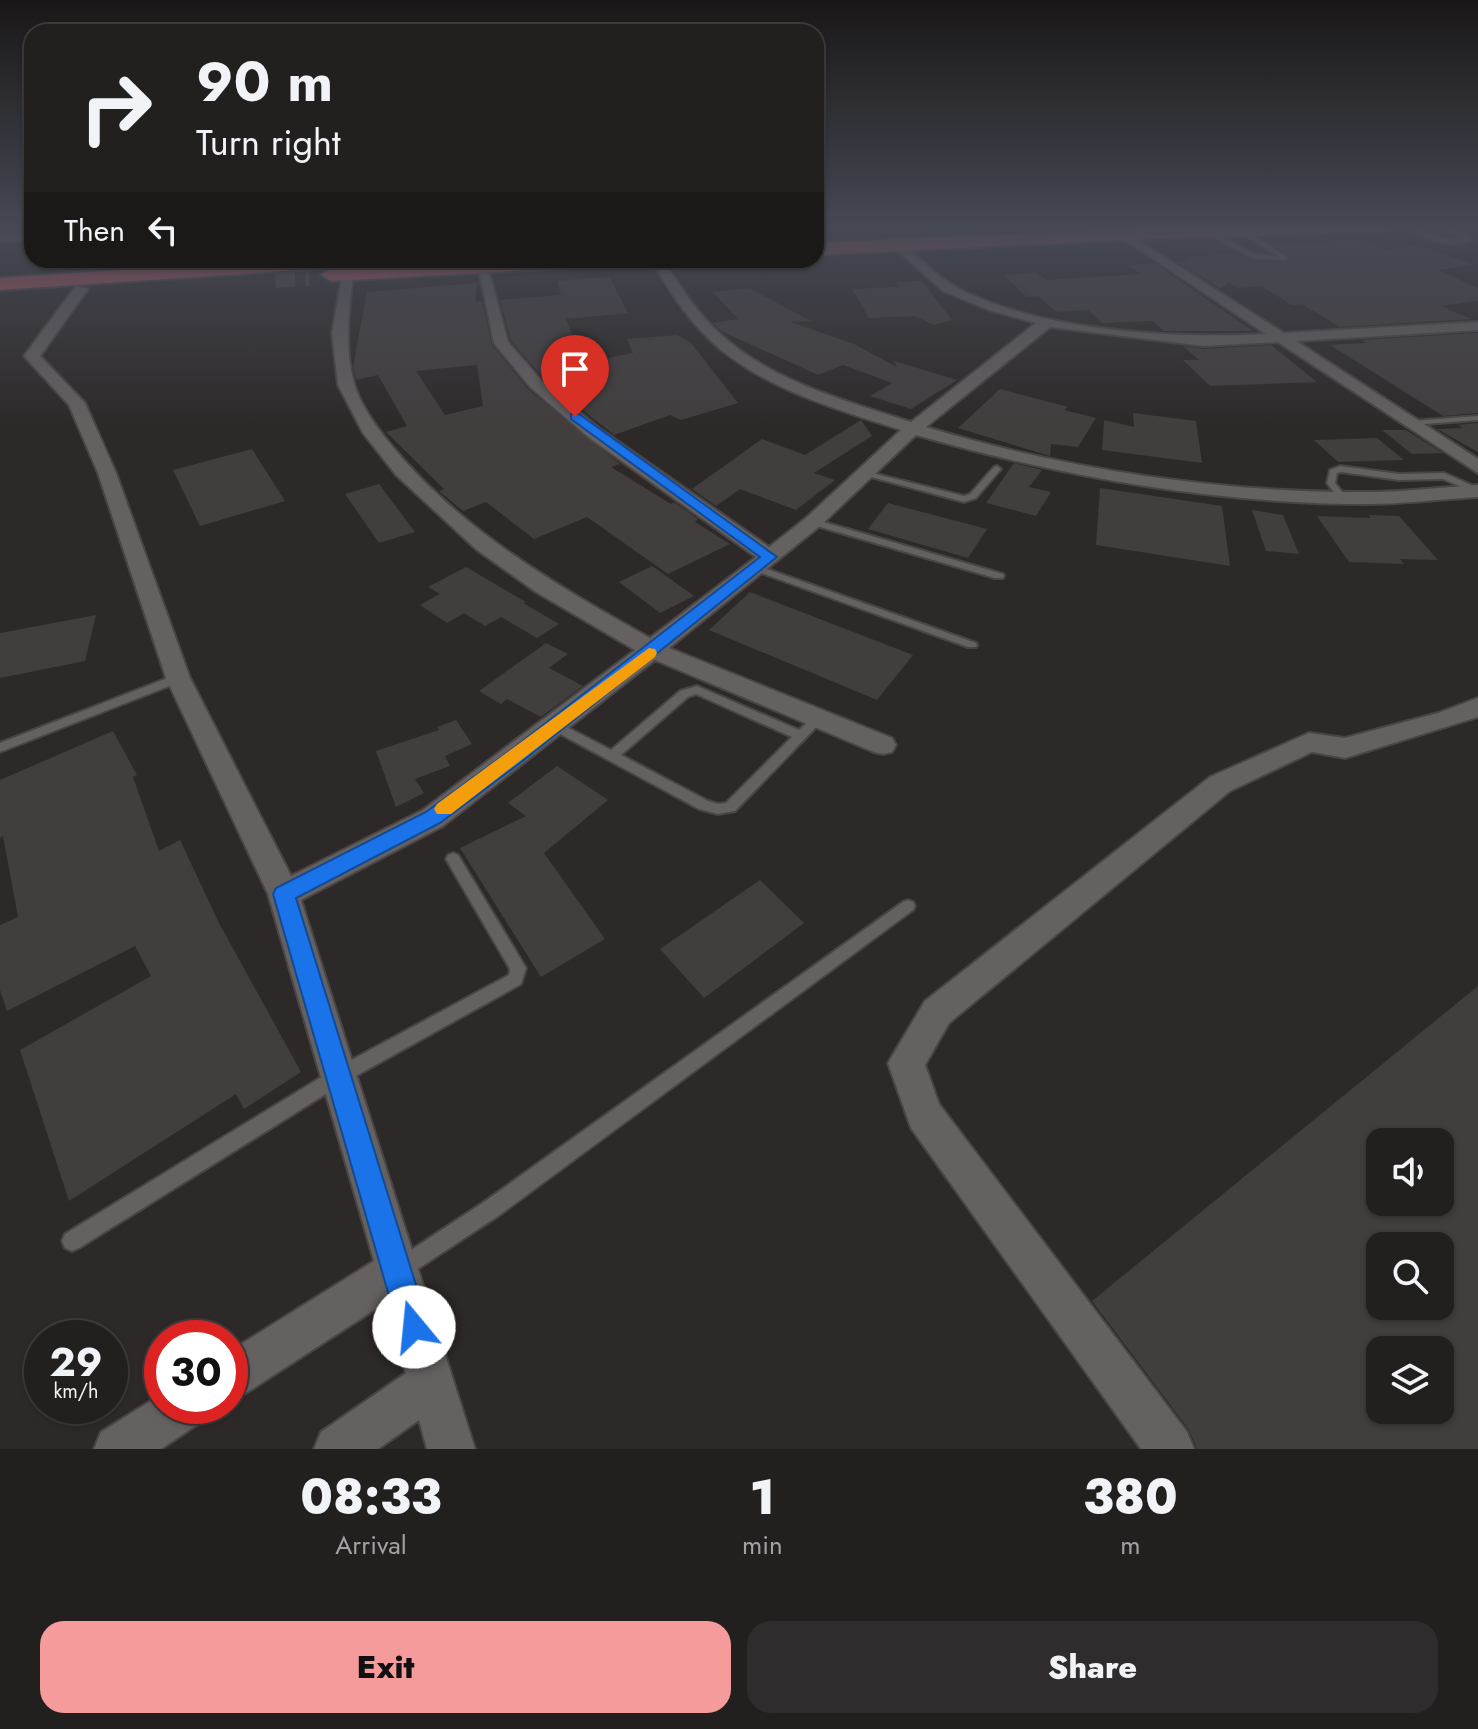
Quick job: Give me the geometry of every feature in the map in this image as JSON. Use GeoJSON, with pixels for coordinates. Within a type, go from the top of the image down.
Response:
{"type":"FeatureCollection","features":[{"type":"Feature","properties":{"kind":"street"},"geometry":{"type":"LineString","coordinates":[[78,294],[32,356],[77,403],[107,473],[178,678],[284,894],[451,1449]]}},
{"type":"Feature","properties":{"kind":"street"},"geometry":{"type":"LineString","coordinates":[[347,294],[339,333],[346,385],[369,429],[403,471],[484,546],[544,587],[653,650],[810,727],[883,745]]}},
{"type":"Feature","properties":{"kind":"street"},"geometry":{"type":"LineString","coordinates":[[488,294],[501,343],[536,384],[594,433],[763,562]]}},
{"type":"Feature","properties":{"kind":"street"},"geometry":{"type":"LineString","coordinates":[[678,294],[687,309],[725,346],[778,377],[829,400],[912,430],[1086,470],[1180,484],[1341,496],[1478,491]]}},
{"type":"Feature","properties":{"kind":"street"},"geometry":{"type":"LineString","coordinates":[[962,294],[994,307],[1047,322],[1134,336],[1204,342],[1478,326]]}},
{"type":"Feature","properties":{"kind":"street"},"geometry":{"type":"LineString","coordinates":[[1215,294],[1478,467]]}},
{"type":"Feature","properties":{"kind":"street"},"geometry":{"type":"LineString","coordinates":[[284,894],[433,818],[653,650],[813,522],[912,430],[1047,322]]}},
{"type":"Feature","properties":{"kind":"street"},"geometry":{"type":"LineString","coordinates":[[1170,1449],[924,1115],[906,1063],[937,1012],[1220,784],[1309,742],[1345,748],[1446,720],[1478,707]]}},
{"type":"Feature","properties":{"kind":"street"},"geometry":{"type":"LineString","coordinates":[[248,1366],[397,1271]]}},
{"type":"Feature","properties":{"kind":"street"},"geometry":{"type":"LineString","coordinates":[[338,1449],[431,1383]]}},
{"type":"Feature","properties":{"kind":"street"},"geometry":{"type":"LineString","coordinates":[[118,1449],[157,1424]]}},
{"type":"Feature","properties":{"kind":"lane"},"geometry":{"type":"LineString","coordinates":[[1412,423],[1478,418]]}},
{"type":"Feature","properties":{"kind":"lane"},"geometry":{"type":"LineString","coordinates":[[864,474],[964,499],[973,496],[997,469]]}},
{"type":"Feature","properties":{"kind":"lane"},"geometry":{"type":"LineString","coordinates":[[1341,496],[1331,483],[1333,472],[1340,469],[1399,477],[1444,476],[1478,491]]}},
{"type":"Feature","properties":{"kind":"lane"},"geometry":{"type":"LineString","coordinates":[[813,522],[999,576]]}},
{"type":"Feature","properties":{"kind":"lane"},"geometry":{"type":"LineString","coordinates":[[763,562],[972,645]]}},
{"type":"Feature","properties":{"kind":"lane"},"geometry":{"type":"LineString","coordinates":[[0,748],[178,678]]}},
{"type":"Feature","properties":{"kind":"lane"},"geometry":{"type":"LineString","coordinates":[[555,726],[704,805],[718,809],[730,807],[810,727],[697,690],[684,694],[612,756]]}},
{"type":"Feature","properties":{"kind":"lane"},"geometry":{"type":"LineString","coordinates":[[72,1241],[339,1076],[516,979],[518,968],[453,859]]}},
{"type":"Feature","properties":{"kind":"lane"},"geometry":{"type":"LineString","coordinates":[[397,1271],[491,1209],[908,906]]}},
{"type":"Feature","properties":{"kind":"building"},"geometry":{"type":"Polygon","coordinates":[[[367,294],[476,294],[475,302],[482,301],[492,345],[528,389],[620,464],[611,467],[671,504],[674,502],[698,519],[695,522],[730,544],[668,574],[587,517],[534,539],[486,502],[463,511],[439,491],[444,489],[386,432],[407,426],[378,375],[356,380],[353,366],[367,294]],[[477,365],[416,371],[445,415],[483,406],[477,365]]]}},
{"type":"Feature","properties":{"kind":"building"},"geometry":{"type":"Polygon","coordinates":[[[618,294],[628,313],[566,319],[583,363],[633,353],[627,339],[677,335],[691,343],[738,403],[681,420],[670,415],[614,435],[544,379],[511,341],[500,300],[618,294]]]}},
{"type":"Feature","properties":{"kind":"building"},"geometry":{"type":"Polygon","coordinates":[[[714,294],[760,294],[811,321],[791,322],[854,344],[897,367],[894,361],[957,380],[911,409],[870,396],[892,383],[843,365],[818,375],[721,331],[713,323],[738,319],[714,294]]]}},
{"type":"Feature","properties":{"kind":"building"},"geometry":{"type":"Polygon","coordinates":[[[855,294],[932,294],[952,320],[934,325],[915,316],[869,318],[855,294]]]}},
{"type":"Feature","properties":{"kind":"building"},"geometry":{"type":"Polygon","coordinates":[[[1023,294],[1199,294],[1253,331],[1164,331],[1153,321],[1102,323],[1088,310],[1057,312],[1038,296],[1027,297],[1023,294]]]}},
{"type":"Feature","properties":{"kind":"building"},"geometry":{"type":"Polygon","coordinates":[[[1273,294],[1478,294],[1478,301],[1441,306],[1471,319],[1340,327],[1302,304],[1292,305],[1273,294]]]}},
{"type":"Feature","properties":{"kind":"building"},"geometry":{"type":"Polygon","coordinates":[[[1478,333],[1478,413],[1443,416],[1330,345],[1366,343],[1362,340],[1478,333]]]}},
{"type":"Feature","properties":{"kind":"building"},"geometry":{"type":"Polygon","coordinates":[[[1271,345],[1317,382],[1210,386],[1183,360],[1199,360],[1183,346],[1204,349],[1271,345]]]}},
{"type":"Feature","properties":{"kind":"building"},"geometry":{"type":"Polygon","coordinates":[[[1000,389],[1068,407],[1064,410],[1096,418],[1078,447],[1051,444],[1050,456],[958,428],[1000,389]]]}},
{"type":"Feature","properties":{"kind":"building"},"geometry":{"type":"Polygon","coordinates":[[[1133,413],[1196,421],[1202,463],[1102,450],[1104,420],[1134,427],[1133,413]]]}},
{"type":"Feature","properties":{"kind":"building"},"geometry":{"type":"Polygon","coordinates":[[[861,420],[872,436],[814,473],[835,480],[796,510],[740,489],[716,506],[692,489],[762,439],[805,455],[861,420]]]}},
{"type":"Feature","properties":{"kind":"building"},"geometry":{"type":"Polygon","coordinates":[[[1478,423],[1478,452],[1437,429],[1463,428],[1458,425],[1478,423]]]}},
{"type":"Feature","properties":{"kind":"building"},"geometry":{"type":"Polygon","coordinates":[[[1382,430],[1406,430],[1443,453],[1412,454],[1382,430]]]}},
{"type":"Feature","properties":{"kind":"building"},"geometry":{"type":"Polygon","coordinates":[[[1377,438],[1404,460],[1338,462],[1314,440],[1377,438]]]}},
{"type":"Feature","properties":{"kind":"building"},"geometry":{"type":"Polygon","coordinates":[[[252,449],[285,501],[200,526],[173,470],[252,449]]]}},
{"type":"Feature","properties":{"kind":"building"},"geometry":{"type":"Polygon","coordinates":[[[1014,463],[1042,470],[1029,487],[1051,492],[1036,516],[986,503],[1014,463]]]}},
{"type":"Feature","properties":{"kind":"building"},"geometry":{"type":"Polygon","coordinates":[[[379,484],[415,532],[379,543],[345,494],[379,484]]]}},
{"type":"Feature","properties":{"kind":"building"},"geometry":{"type":"Polygon","coordinates":[[[1100,488],[1222,506],[1230,566],[1096,545],[1100,488]]]}},
{"type":"Feature","properties":{"kind":"building"},"geometry":{"type":"Polygon","coordinates":[[[888,503],[987,529],[968,558],[868,529],[888,503]]]}},
{"type":"Feature","properties":{"kind":"building"},"geometry":{"type":"Polygon","coordinates":[[[1252,510],[1283,515],[1299,554],[1266,551],[1252,510]]]}},
{"type":"Feature","properties":{"kind":"building"},"geometry":{"type":"Polygon","coordinates":[[[1368,515],[1399,516],[1438,560],[1400,559],[1404,564],[1349,562],[1317,516],[1371,518],[1368,515]]]}},
{"type":"Feature","properties":{"kind":"building"},"geometry":{"type":"Polygon","coordinates":[[[652,566],[694,596],[660,613],[619,582],[652,566]]]}},
{"type":"Feature","properties":{"kind":"building"},"geometry":{"type":"Polygon","coordinates":[[[466,567],[559,624],[537,638],[501,617],[485,626],[464,613],[447,623],[420,605],[440,594],[428,587],[466,567]]]}},
{"type":"Feature","properties":{"kind":"building"},"geometry":{"type":"Polygon","coordinates":[[[750,592],[913,655],[877,700],[709,630],[750,592]]]}},
{"type":"Feature","properties":{"kind":"building"},"geometry":{"type":"Polygon","coordinates":[[[96,615],[85,661],[0,678],[0,633],[96,615]]]}},
{"type":"Feature","properties":{"kind":"building"},"geometry":{"type":"Polygon","coordinates":[[[546,643],[568,654],[549,668],[583,686],[541,717],[507,699],[501,704],[479,691],[546,643]]]}},
{"type":"Feature","properties":{"kind":"building"},"geometry":{"type":"Polygon","coordinates":[[[456,720],[472,744],[445,756],[450,766],[415,779],[424,793],[396,807],[376,751],[439,730],[437,727],[456,720]]]}},
{"type":"Feature","properties":{"kind":"building"},"geometry":{"type":"Polygon","coordinates":[[[113,731],[137,775],[133,777],[159,851],[180,840],[219,923],[301,1072],[244,1109],[236,1094],[69,1201],[20,1050],[151,976],[135,946],[7,1011],[0,990],[0,925],[18,917],[3,836],[0,838],[0,780],[113,731]]]}},
{"type":"Feature","properties":{"kind":"building"},"geometry":{"type":"Polygon","coordinates":[[[557,766],[608,800],[544,853],[605,939],[541,977],[460,848],[526,816],[508,803],[557,766]]]}},
{"type":"Feature","properties":{"kind":"building"},"geometry":{"type":"Polygon","coordinates":[[[760,880],[804,923],[704,998],[660,949],[760,880]]]}},
{"type":"Feature","properties":{"kind":"building"},"geometry":{"type":"Polygon","coordinates":[[[1478,986],[1478,1449],[1197,1449],[1189,1430],[1092,1301],[1478,986]]]}},
{"type":"Feature","properties":{"kind":"slow traffic"},"geometry":{"type":"LineString","coordinates":[[444,809],[649,653]]}},
{"type":"Feature","properties":{"kind":"route"},"geometry":{"type":"LineString","coordinates":[[414,1327],[284,894],[433,818],[770,557],[575,417]]}}]}
